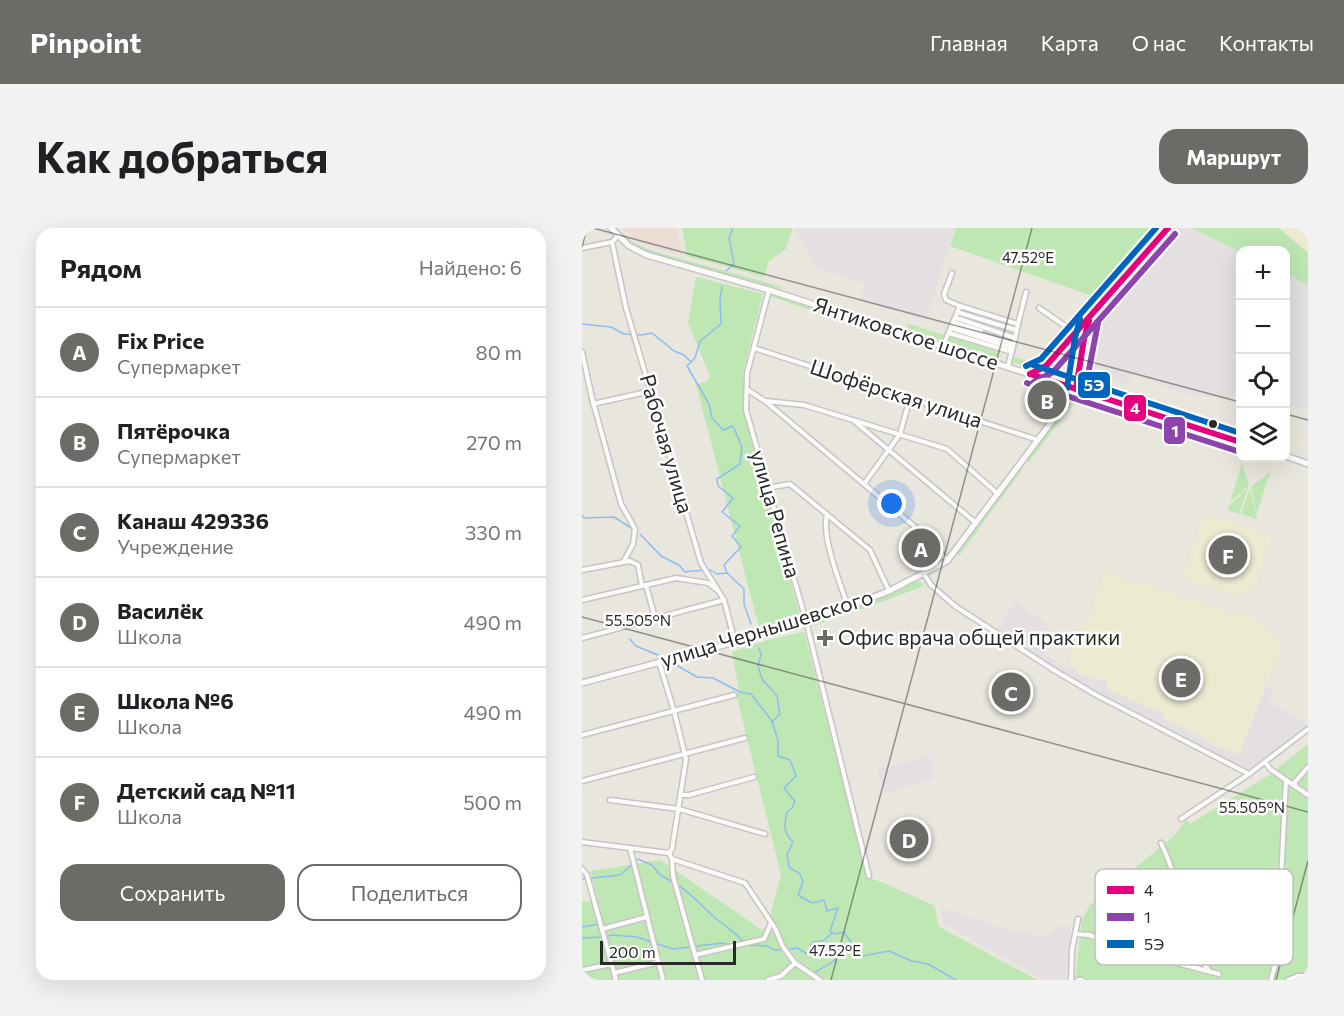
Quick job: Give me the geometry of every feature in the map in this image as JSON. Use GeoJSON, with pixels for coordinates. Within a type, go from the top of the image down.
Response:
{"type":"FeatureCollection","features":[{"type":"Feature","properties":{"kind":"street","name":"Янтиковское шоссе"},"geometry":{"type":"LineString","coordinates":[[611,228],[629,246],[647,255],[769,290],[1236,441]]}},
{"type":"Feature","properties":{"kind":"street"},"geometry":{"type":"LineString","coordinates":[[1030,374],[1046,366],[1090,319],[1168,228]]}},
{"type":"Feature","properties":{"kind":"street"},"geometry":{"type":"LineString","coordinates":[[582,248],[612,242],[618,236]]}},
{"type":"Feature","properties":{"kind":"street","name":"Рабочая улица"},"geometry":{"type":"LineString","coordinates":[[612,242],[626,308],[701,563],[724,600],[735,642]]}},
{"type":"Feature","properties":{"kind":"street"},"geometry":{"type":"LineString","coordinates":[[952,273],[944,294],[946,300],[989,315],[1017,330]]}},
{"type":"Feature","properties":{"kind":"street","name":"улица Репина"},"geometry":{"type":"LineString","coordinates":[[769,290],[747,373],[746,410],[806,621],[869,876]]}},
{"type":"Feature","properties":{"kind":"street"},"geometry":{"type":"LineString","coordinates":[[957,312],[989,315],[1026,292]]}},
{"type":"Feature","properties":{"kind":"street"},"geometry":{"type":"LineString","coordinates":[[1039,308],[1084,339]]}},
{"type":"Feature","properties":{"kind":"street"},"geometry":{"type":"LineString","coordinates":[[957,312],[1017,330]]}},
{"type":"Feature","properties":{"kind":"street"},"geometry":{"type":"LineString","coordinates":[[957,312],[1008,366]]}},
{"type":"Feature","properties":{"kind":"street"},"geometry":{"type":"LineString","coordinates":[[982,337],[989,330],[989,315]]}},
{"type":"Feature","properties":{"kind":"street"},"geometry":{"type":"LineString","coordinates":[[982,337],[989,315]]}},
{"type":"Feature","properties":{"kind":"street"},"geometry":{"type":"LineString","coordinates":[[982,337],[989,315]]}},
{"type":"Feature","properties":{"kind":"street"},"geometry":{"type":"LineString","coordinates":[[982,337],[989,315]]}},
{"type":"Feature","properties":{"kind":"street"},"geometry":{"type":"LineString","coordinates":[[982,337],[989,315]]}},
{"type":"Feature","properties":{"kind":"street"},"geometry":{"type":"LineString","coordinates":[[982,337],[989,315]]}},
{"type":"Feature","properties":{"kind":"street"},"geometry":{"type":"LineString","coordinates":[[982,337],[989,315]]}},
{"type":"Feature","properties":{"kind":"street"},"geometry":{"type":"LineString","coordinates":[[982,337],[989,315]]}},
{"type":"Feature","properties":{"kind":"street"},"geometry":{"type":"LineString","coordinates":[[982,337],[989,315]]}},
{"type":"Feature","properties":{"kind":"street"},"geometry":{"type":"LineString","coordinates":[[982,337],[989,315]]}},
{"type":"Feature","properties":{"kind":"street"},"geometry":{"type":"LineString","coordinates":[[982,337],[989,315]]}},
{"type":"Feature","properties":{"kind":"street"},"geometry":{"type":"LineString","coordinates":[[982,337],[989,315]]}},
{"type":"Feature","properties":{"kind":"street"},"geometry":{"type":"LineString","coordinates":[[1076,389],[1084,339],[1090,319]]}},
{"type":"Feature","properties":{"kind":"street"},"geometry":{"type":"LineString","coordinates":[[982,337],[989,330]]}},
{"type":"Feature","properties":{"kind":"street"},"geometry":{"type":"LineString","coordinates":[[982,337],[989,330]]}},
{"type":"Feature","properties":{"kind":"street"},"geometry":{"type":"LineString","coordinates":[[982,337],[989,330]]}},
{"type":"Feature","properties":{"kind":"street"},"geometry":{"type":"LineString","coordinates":[[982,337],[989,330]]}},
{"type":"Feature","properties":{"kind":"street"},"geometry":{"type":"LineString","coordinates":[[943,346],[1017,330]]}},
{"type":"Feature","properties":{"kind":"street","name":"Шофёрская улица"},"geometry":{"type":"LineString","coordinates":[[754,348],[1038,440]]}},
{"type":"Feature","properties":{"kind":"street"},"geometry":{"type":"LineString","coordinates":[[582,352],[593,404],[621,504],[635,529],[633,544],[624,561]]}},
{"type":"Feature","properties":{"kind":"street"},"geometry":{"type":"LineString","coordinates":[[1055,356],[1067,358],[1080,366]]}},
{"type":"Feature","properties":{"kind":"street"},"geometry":{"type":"LineString","coordinates":[[1046,366],[1046,379]]}},
{"type":"Feature","properties":{"kind":"street"},"geometry":{"type":"LineString","coordinates":[[747,389],[765,401],[927,537],[947,561]]}},
{"type":"Feature","properties":{"kind":"street","name":"улица Чернышевского"},"geometry":{"type":"LineString","coordinates":[[582,683],[735,642],[848,607],[889,591],[947,561],[1076,389]]}},
{"type":"Feature","properties":{"kind":"street"},"geometry":{"type":"LineString","coordinates":[[593,404],[651,391]]}},
{"type":"Feature","properties":{"kind":"street"},"geometry":{"type":"LineString","coordinates":[[864,484],[900,434],[910,398]]}},
{"type":"Feature","properties":{"kind":"street"},"geometry":{"type":"LineString","coordinates":[[765,401],[804,405],[947,449],[998,494]]}},
{"type":"Feature","properties":{"kind":"street"},"geometry":{"type":"LineString","coordinates":[[851,419],[976,523]]}},
{"type":"Feature","properties":{"kind":"street"},"geometry":{"type":"LineString","coordinates":[[1290,457],[1308,464]]}},
{"type":"Feature","properties":{"kind":"street"},"geometry":{"type":"LineString","coordinates":[[767,488],[790,484],[870,550],[889,591]]}},
{"type":"Feature","properties":{"kind":"street"},"geometry":{"type":"LineString","coordinates":[[827,515],[825,527],[833,563],[848,607]]}},
{"type":"Feature","properties":{"kind":"street"},"geometry":{"type":"LineString","coordinates":[[582,570],[624,561],[638,565],[655,618]]}},
{"type":"Feature","properties":{"kind":"street"},"geometry":{"type":"LineString","coordinates":[[924,574],[931,585],[955,606],[1052,669],[1098,696],[1249,774]]}},
{"type":"Feature","properties":{"kind":"street"},"geometry":{"type":"LineString","coordinates":[[582,600],[676,578],[708,583],[720,592]]}},
{"type":"Feature","properties":{"kind":"street"},"geometry":{"type":"LineString","coordinates":[[582,638],[724,600]]}},
{"type":"Feature","properties":{"kind":"street"},"geometry":{"type":"LineString","coordinates":[[659,662],[686,759],[672,849],[669,853]]}},
{"type":"Feature","properties":{"kind":"street"},"geometry":{"type":"LineString","coordinates":[[582,735],[734,695]]}},
{"type":"Feature","properties":{"kind":"street"},"geometry":{"type":"LineString","coordinates":[[1181,819],[1249,774],[1308,729]]}},
{"type":"Feature","properties":{"kind":"street"},"geometry":{"type":"LineString","coordinates":[[582,781],[745,738]]}},
{"type":"Feature","properties":{"kind":"street"},"geometry":{"type":"LineString","coordinates":[[1265,762],[1270,769],[1308,795]]}},
{"type":"Feature","properties":{"kind":"street"},"geometry":{"type":"LineString","coordinates":[[1294,786],[1308,767]]}},
{"type":"Feature","properties":{"kind":"street"},"geometry":{"type":"LineString","coordinates":[[681,795],[689,795],[754,777]]}},
{"type":"Feature","properties":{"kind":"street"},"geometry":{"type":"LineString","coordinates":[[1282,869],[1287,781]]}},
{"type":"Feature","properties":{"kind":"street"},"geometry":{"type":"LineString","coordinates":[[609,800],[679,809],[765,834]]}},
{"type":"Feature","properties":{"kind":"street"},"geometry":{"type":"LineString","coordinates":[[582,842],[669,853]]}},
{"type":"Feature","properties":{"kind":"street"},"geometry":{"type":"LineString","coordinates":[[1161,843],[1172,869]]}},
{"type":"Feature","properties":{"kind":"street"},"geometry":{"type":"LineString","coordinates":[[630,848],[663,980]]}},
{"type":"Feature","properties":{"kind":"street"},"geometry":{"type":"LineString","coordinates":[[669,853],[672,859],[673,876],[702,980]]}},
{"type":"Feature","properties":{"kind":"street"},"geometry":{"type":"LineString","coordinates":[[672,859],[745,883],[795,963],[819,980]]}},
{"type":"Feature","properties":{"kind":"street"},"geometry":{"type":"LineString","coordinates":[[582,869],[587,875],[616,980]]}},
{"type":"Feature","properties":{"kind":"street"},"geometry":{"type":"LineString","coordinates":[[602,929],[647,917]]}},
{"type":"Feature","properties":{"kind":"street"},"geometry":{"type":"LineString","coordinates":[[1071,980],[1072,950],[1078,919]]}},
{"type":"Feature","properties":{"kind":"street"},"geometry":{"type":"LineString","coordinates":[[695,955],[764,939],[771,922]]}},
{"type":"Feature","properties":{"kind":"street"},"geometry":{"type":"LineString","coordinates":[[1075,934],[1095,937]]}},
{"type":"Feature","properties":{"kind":"street"},"geometry":{"type":"LineString","coordinates":[[614,973],[658,962]]}},
{"type":"Feature","properties":{"kind":"street"},"geometry":{"type":"LineString","coordinates":[[768,980],[781,976],[795,963]]}},
{"type":"Feature","properties":{"kind":"street"},"geometry":{"type":"LineString","coordinates":[[582,970],[612,964]]}},
{"type":"Feature","properties":{"kind":"street"},"geometry":{"type":"LineString","coordinates":[[1187,965],[1219,974]]}},
{"type":"Feature","properties":{"kind":"street"},"geometry":{"type":"LineString","coordinates":[[1206,965],[1211,971]]}},
{"type":"Feature","properties":{"kind":"street"},"geometry":{"type":"LineString","coordinates":[[1271,980],[1275,965]]}},
{"type":"Feature","properties":{"kind":"street"},"geometry":{"type":"LineString","coordinates":[[1288,980],[1308,976]]}},
{"type":"Feature","properties":{"kind":"shaded area"},"geometry":{"type":"Polygon","coordinates":[[[623,228],[677,228],[682,255],[637,241],[623,228]]]}},
{"type":"Feature","properties":{"kind":"shaded area"},"geometry":{"type":"Polygon","coordinates":[[[794,228],[955,228],[926,320],[860,301],[865,283],[818,269],[794,228]]]}},
{"type":"Feature","properties":{"kind":"shaded area"},"geometry":{"type":"Polygon","coordinates":[[[1181,228],[1192,228],[1236,250],[1236,395],[1213,398],[1190,394],[1134,374],[1127,385],[1090,363],[1087,351],[1090,329],[1181,228]]]}},
{"type":"Feature","properties":{"kind":"shaded area"},"geometry":{"type":"Polygon","coordinates":[[[1279,228],[1308,228],[1308,253],[1279,228]]]}},
{"type":"Feature","properties":{"kind":"shaded area"},"geometry":{"type":"Polygon","coordinates":[[[1290,276],[1308,285],[1308,409],[1290,405],[1290,276]]]}},
{"type":"Feature","properties":{"kind":"shaded area"},"geometry":{"type":"Polygon","coordinates":[[[1204,513],[1272,535],[1255,588],[1235,595],[1191,582],[1183,576],[1204,513]]]}},
{"type":"Feature","properties":{"kind":"shaded area"},"geometry":{"type":"Polygon","coordinates":[[[1104,572],[1262,621],[1281,647],[1239,755],[1164,719],[1164,714],[1107,689],[1107,682],[1079,673],[1068,664],[1077,638],[1088,623],[1104,572]]]}},
{"type":"Feature","properties":{"kind":"shaded area"},"geometry":{"type":"Polygon","coordinates":[[[1015,602],[1049,625],[1036,647],[1065,668],[1068,664],[1079,673],[1107,682],[1107,689],[1164,714],[1164,719],[1239,755],[1266,687],[1273,689],[1270,702],[1306,724],[1249,770],[1100,694],[996,630],[1015,602]]]}},
{"type":"Feature","properties":{"kind":"shaded area"},"geometry":{"type":"Polygon","coordinates":[[[930,756],[933,779],[884,793],[877,769],[930,756]]]}},
{"type":"Feature","properties":{"kind":"shaded area"},"geometry":{"type":"Polygon","coordinates":[[[940,907],[1011,931],[1029,931],[1033,937],[1050,935],[1061,925],[1067,925],[1071,929],[1066,980],[1044,980],[942,923],[940,907]]]}},
{"type":"Feature","properties":{"kind":"green space"},"geometry":{"type":"Polygon","coordinates":[[[616,228],[636,244],[653,251],[783,287],[779,289],[650,253],[634,245],[616,228]]]}},
{"type":"Feature","properties":{"kind":"green space"},"geometry":{"type":"Polygon","coordinates":[[[682,228],[792,228],[786,249],[769,261],[764,277],[687,256],[682,228]]]}},
{"type":"Feature","properties":{"kind":"green space"},"geometry":{"type":"Polygon","coordinates":[[[956,228],[1157,228],[1095,297],[950,246],[956,228]]]}},
{"type":"Feature","properties":{"kind":"green space"},"geometry":{"type":"Polygon","coordinates":[[[1192,228],[1279,228],[1308,253],[1308,285],[1290,276],[1290,246],[1236,246],[1236,250],[1192,228]]]}},
{"type":"Feature","properties":{"kind":"green space"},"geometry":{"type":"Polygon","coordinates":[[[696,277],[763,294],[743,372],[744,407],[800,617],[759,628],[696,384],[707,382],[710,376],[688,323],[696,277]]]}},
{"type":"Feature","properties":{"kind":"green space"},"geometry":{"type":"Polygon","coordinates":[[[770,294],[836,316],[837,319],[769,296],[770,294]]]}},
{"type":"Feature","properties":{"kind":"green space"},"geometry":{"type":"Polygon","coordinates":[[[906,323],[999,352],[996,358],[979,350],[978,352],[910,330],[906,323]]]}},
{"type":"Feature","properties":{"kind":"green space"},"geometry":{"type":"Polygon","coordinates":[[[866,326],[917,343],[917,345],[864,328],[866,326]]]}},
{"type":"Feature","properties":{"kind":"green space"},"geometry":{"type":"Polygon","coordinates":[[[1011,356],[1041,365],[1037,369],[1010,362],[1011,356]]]}},
{"type":"Feature","properties":{"kind":"green space"},"geometry":{"type":"Polygon","coordinates":[[[1085,397],[1154,421],[1157,423],[1157,430],[1081,403],[1085,397]]]}},
{"type":"Feature","properties":{"kind":"green space"},"geometry":{"type":"Polygon","coordinates":[[[1071,400],[1075,401],[1029,462],[1026,459],[1071,400]]]}},
{"type":"Feature","properties":{"kind":"green space"},"geometry":{"type":"Polygon","coordinates":[[[1169,426],[1204,438],[1204,445],[1164,432],[1169,426]]]}},
{"type":"Feature","properties":{"kind":"green space"},"geometry":{"type":"Polygon","coordinates":[[[1242,463],[1249,486],[1230,502],[1242,463]]]}},
{"type":"Feature","properties":{"kind":"green space"},"geometry":{"type":"Polygon","coordinates":[[[1020,468],[1022,470],[959,556],[956,554],[1020,468]]]}},
{"type":"Feature","properties":{"kind":"green space"},"geometry":{"type":"Polygon","coordinates":[[[1270,472],[1257,514],[1251,487],[1270,472]]]}},
{"type":"Feature","properties":{"kind":"green space"},"geometry":{"type":"Polygon","coordinates":[[[1248,488],[1239,514],[1227,510],[1229,506],[1248,488]]]}},
{"type":"Feature","properties":{"kind":"green space"},"geometry":{"type":"Polygon","coordinates":[[[1250,488],[1257,516],[1256,519],[1241,514],[1250,488]]]}},
{"type":"Feature","properties":{"kind":"green space"},"geometry":{"type":"Polygon","coordinates":[[[919,580],[924,586],[857,611],[856,607],[919,580]]]}},
{"type":"Feature","properties":{"kind":"green space"},"geometry":{"type":"Polygon","coordinates":[[[848,610],[849,613],[808,628],[808,623],[848,610]]]}},
{"type":"Feature","properties":{"kind":"green space"},"geometry":{"type":"Polygon","coordinates":[[[798,627],[802,629],[731,648],[732,646],[798,627]]]}},
{"type":"Feature","properties":{"kind":"green space"},"geometry":{"type":"Polygon","coordinates":[[[804,632],[867,877],[935,906],[938,926],[1037,980],[582,980],[582,902],[598,901],[591,871],[660,860],[762,930],[768,924],[781,875],[736,694],[739,690],[732,652],[764,641],[804,632]]]}},
{"type":"Feature","properties":{"kind":"green space"},"geometry":{"type":"Polygon","coordinates":[[[1308,744],[1308,980],[1075,980],[1082,920],[1090,905],[1095,901],[1095,965],[1293,965],[1293,869],[1134,869],[1175,835],[1186,819],[1190,824],[1269,775],[1308,744]]]}},
{"type":"Feature","properties":{"kind":"waterway"},"geometry":{"type":"LineString","coordinates":[[726,271],[734,264],[729,238],[733,228]]}},
{"type":"Feature","properties":{"kind":"waterway"},"geometry":{"type":"LineString","coordinates":[[722,286],[721,324],[700,341],[695,358],[687,366],[709,404],[712,418],[723,430],[733,426],[742,447],[740,464],[717,479],[718,486],[733,498],[722,512],[740,526],[732,536],[741,547],[724,565],[727,573],[744,589],[744,604],[751,624]]}},
{"type":"Feature","properties":{"kind":"waterway"},"geometry":{"type":"LineString","coordinates":[[582,324],[611,327],[624,334],[652,333],[691,362]]}},
{"type":"Feature","properties":{"kind":"waterway"},"geometry":{"type":"LineString","coordinates":[[582,515],[584,518],[614,517],[631,528]]}},
{"type":"Feature","properties":{"kind":"waterway"},"geometry":{"type":"LineString","coordinates":[[640,534],[661,556],[679,565],[685,572],[711,570],[717,574],[727,573]]}},
{"type":"Feature","properties":{"kind":"waterway"},"geometry":{"type":"LineString","coordinates":[[630,639],[636,646],[658,655]]}},
{"type":"Feature","properties":{"kind":"waterway"},"geometry":{"type":"LineString","coordinates":[[759,648],[761,654],[758,666],[762,679],[777,696],[780,714],[772,722],[778,740],[778,756],[790,760],[796,776],[784,788],[795,802],[787,812],[785,825],[787,835],[793,842],[787,855],[789,867],[800,874],[803,882],[798,895],[812,903],[824,900],[827,911],[838,908],[830,931],[835,934],[844,932],[863,956],[889,951],[912,961],[928,964],[956,980]]}},
{"type":"Feature","properties":{"kind":"waterway"},"geometry":{"type":"LineString","coordinates":[[671,662],[697,677],[713,678],[740,692],[751,694],[772,721]]}},
{"type":"Feature","properties":{"kind":"waterway"},"geometry":{"type":"LineString","coordinates":[[582,879],[620,875],[638,859],[652,865],[659,874],[672,882]]}},
{"type":"Feature","properties":{"kind":"waterway"},"geometry":{"type":"LineString","coordinates":[[676,884],[735,933],[746,945],[768,946],[774,950],[781,950]]}},
{"type":"Feature","properties":{"kind":"waterway"},"geometry":{"type":"LineString","coordinates":[[582,927],[599,924]]}},
{"type":"Feature","properties":{"kind":"waterway"},"geometry":{"type":"LineString","coordinates":[[790,949],[797,948],[808,954],[812,951],[813,942],[823,941],[832,933]]}},
{"type":"Feature","properties":{"kind":"waterway"},"geometry":{"type":"LineString","coordinates":[[607,936],[637,937],[673,949],[722,943],[731,945]]}},
{"type":"Feature","properties":{"kind":"waterway"},"geometry":{"type":"LineString","coordinates":[[582,938],[602,937]]}},
{"type":"Feature","properties":{"kind":"waterway"},"geometry":{"type":"LineString","coordinates":[[815,972],[833,962],[845,945],[852,944]]}},
{"type":"Feature","properties":{"kind":"transit line","name":"5Э"},"geometry":{"type":"LineString","coordinates":[[1026,366],[1041,359],[1156,228]]}},
{"type":"Feature","properties":{"kind":"transit line","name":"4"},"geometry":{"type":"LineString","coordinates":[[1030,374],[1046,366],[1168,228]]}},
{"type":"Feature","properties":{"kind":"transit line","name":"1"},"geometry":{"type":"LineString","coordinates":[[1034,382],[1053,372],[1175,234]]}},
{"type":"Feature","properties":{"kind":"transit line","name":"5Э"},"geometry":{"type":"LineString","coordinates":[[1067,388],[1080,319]]}},
{"type":"Feature","properties":{"kind":"transit line","name":"4"},"geometry":{"type":"LineString","coordinates":[[1076,389],[1089,321]]}},
{"type":"Feature","properties":{"kind":"transit line","name":"1"},"geometry":{"type":"LineString","coordinates":[[1085,390],[1098,323]]}},
{"type":"Feature","properties":{"kind":"transit line","name":"5Э"},"geometry":{"type":"LineString","coordinates":[[1033,365],[1236,432]]}},
{"type":"Feature","properties":{"kind":"transit line","name":"4"},"geometry":{"type":"LineString","coordinates":[[1030,374],[1236,441]]}},
{"type":"Feature","properties":{"kind":"transit line","name":"1"},"geometry":{"type":"LineString","coordinates":[[1027,383],[1236,451]]}},
{"type":"Feature","properties":{"kind":"place","name":"Пятёрочка"},"geometry":{"type":"Point","coordinates":[1047,400]}},
{"type":"Feature","properties":{"kind":"place","name":"Fix Price"},"geometry":{"type":"Point","coordinates":[921,548]}},
{"type":"Feature","properties":{"kind":"place","name":"Детский сад №11"},"geometry":{"type":"Point","coordinates":[1228,555]}},
{"type":"Feature","properties":{"kind":"place","name":"Офис врача общей практики"},"geometry":{"type":"Point","coordinates":[825,638]}},
{"type":"Feature","properties":{"kind":"place","name":"Школа №6"},"geometry":{"type":"Point","coordinates":[1181,678]}},
{"type":"Feature","properties":{"kind":"place","name":"Канаш 429336"},"geometry":{"type":"Point","coordinates":[1011,692]}},
{"type":"Feature","properties":{"kind":"place","name":"Василёк"},"geometry":{"type":"Point","coordinates":[909,839]}}]}
